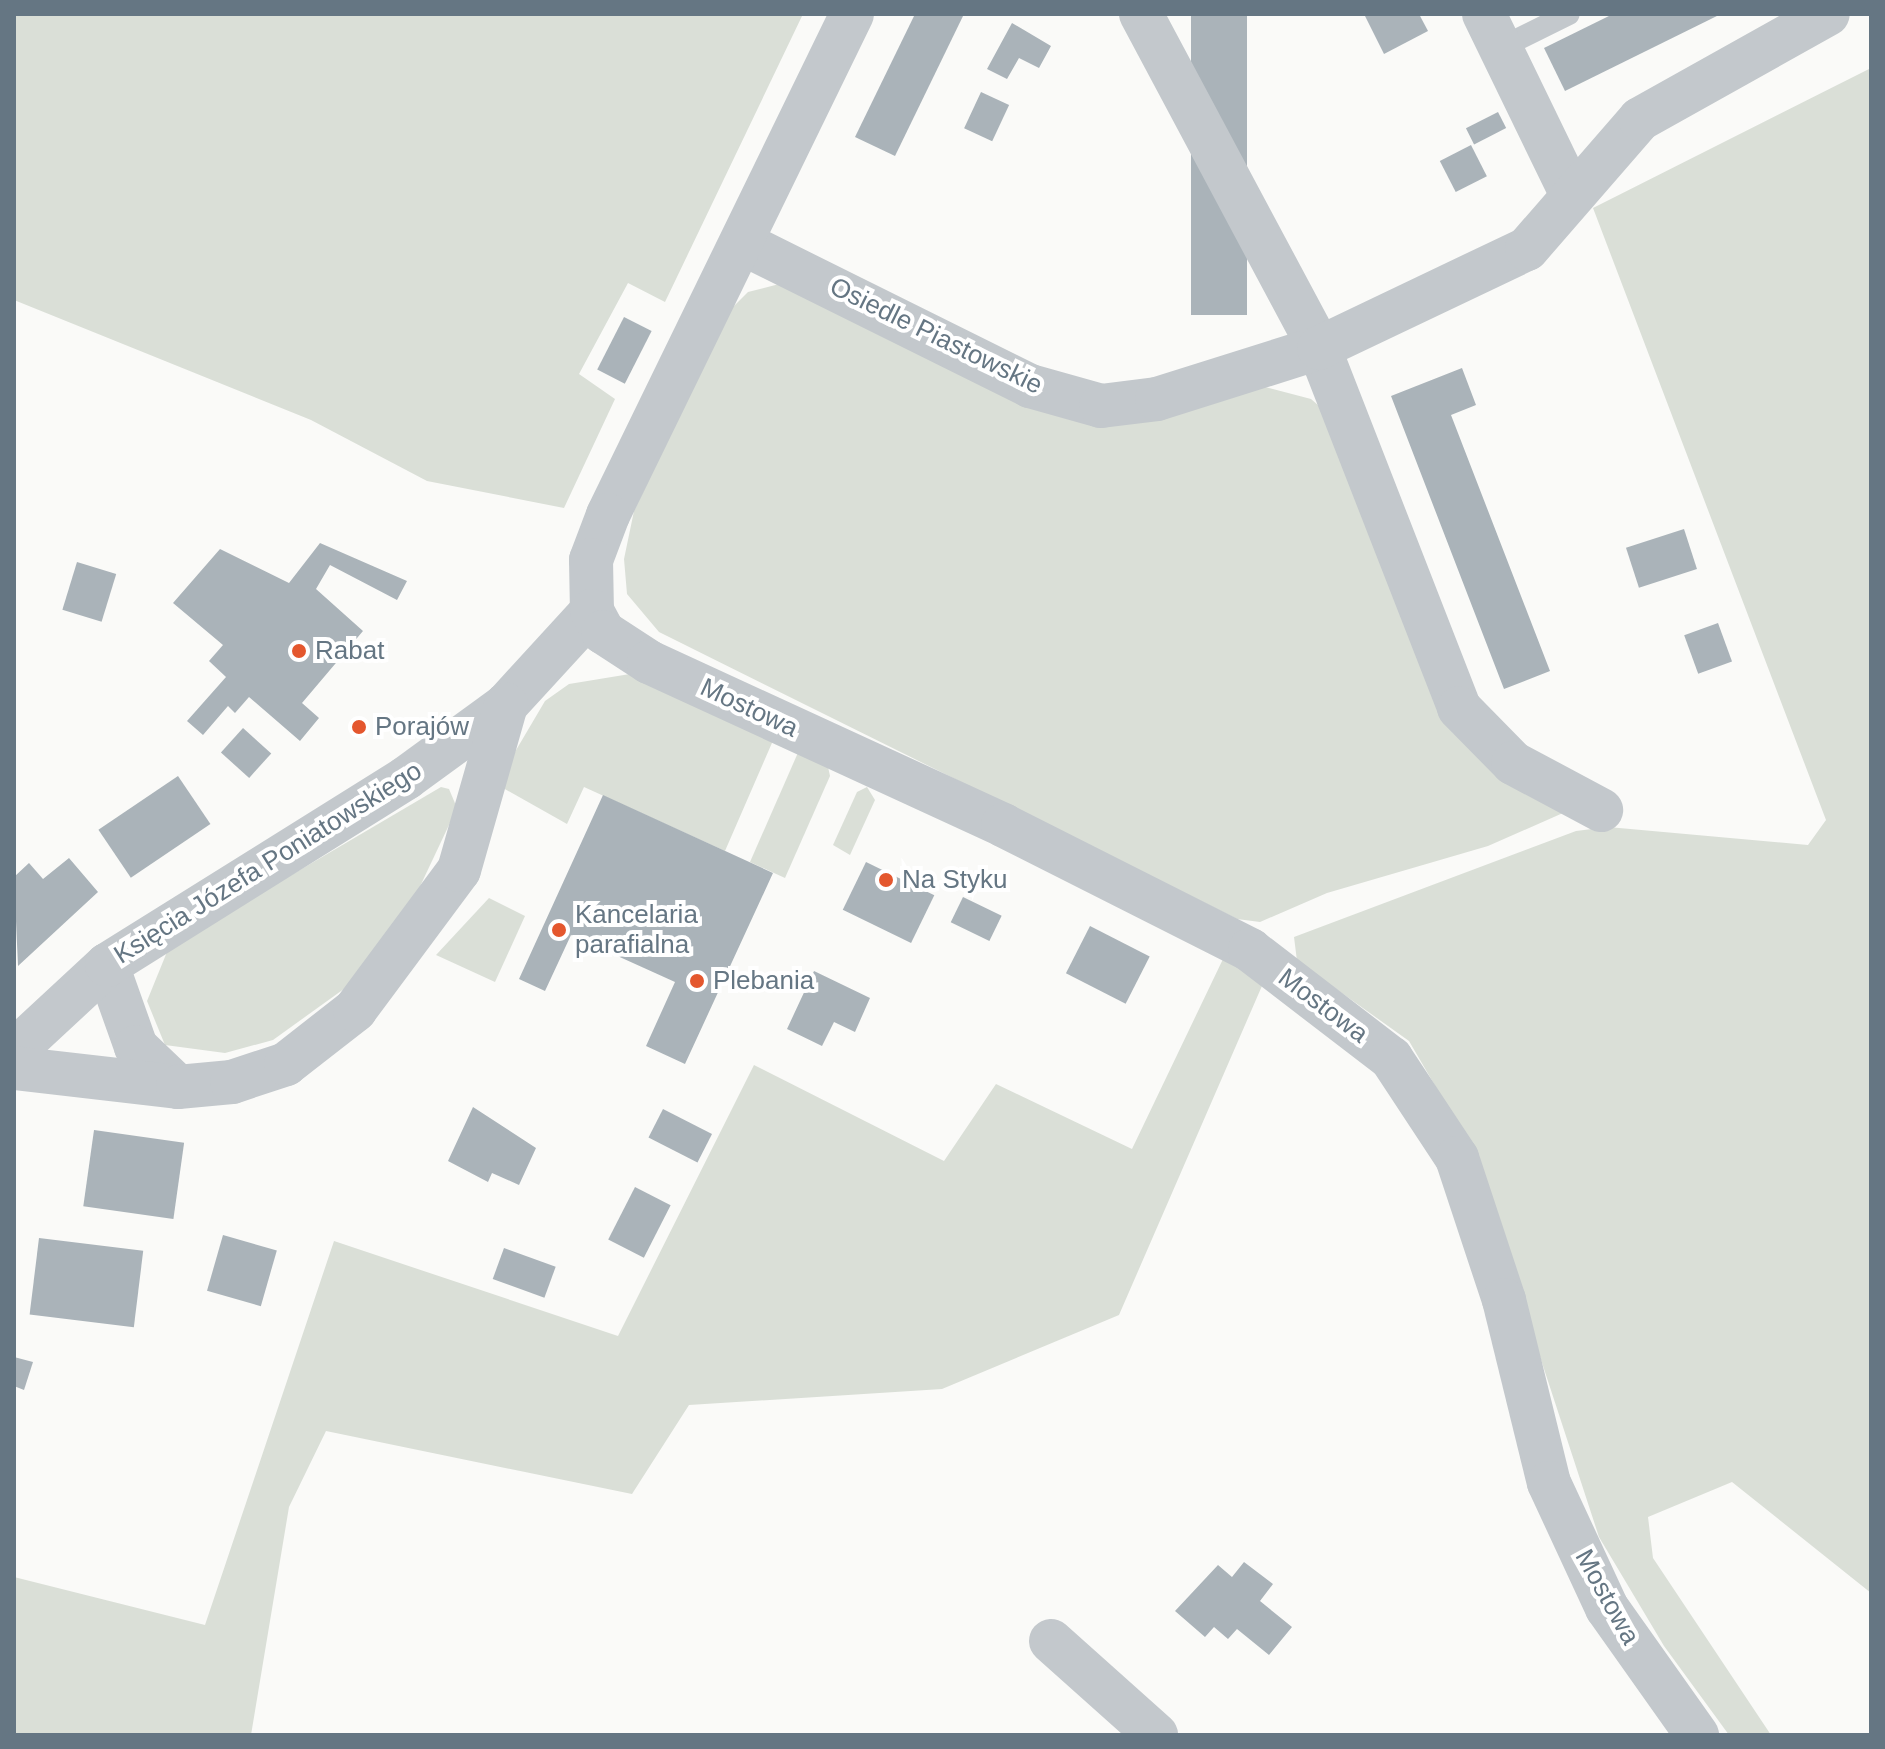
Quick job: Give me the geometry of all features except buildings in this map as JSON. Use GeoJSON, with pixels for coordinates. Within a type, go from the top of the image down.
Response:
{"type":"FeatureCollection","features":[{"type":"Feature","properties":{"kind":"street"},"geometry":{"type":"LineString","coordinates":[[592,611],[591,560],[608,515],[852,14]]}},
{"type":"Feature","properties":{"kind":"street"},"geometry":{"type":"LineString","coordinates":[[1141,14],[1319,348],[1459,708],[1513,763],[1601,810]]}},
{"type":"Feature","properties":{"kind":"street","name":"Osiedle Piastowskie"},"geometry":{"type":"LineString","coordinates":[[742,243],[1030,386],[1101,406],[1214,386],[1319,348],[1527,249],[1571,193],[1640,119],[1820,16]]}},
{"type":"Feature","properties":{"kind":"street"},"geometry":{"type":"LineString","coordinates":[[1494,30],[1571,193]]}},
{"type":"Feature","properties":{"kind":"street","name":"Księcia Józefa Poniatowskiego"},"geometry":{"type":"LineString","coordinates":[[14,1051],[107,965],[406,778],[506,705],[592,611]]}},
{"type":"Feature","properties":{"kind":"street","name":"Mostowa"},"geometry":{"type":"LineString","coordinates":[[592,611],[603,632],[649,662],[1003,825],[1250,950],[1391,1058],[1457,1158],[1504,1300],[1549,1483],[1607,1608],[1697,1735]]}},
{"type":"Feature","properties":{"kind":"street"},"geometry":{"type":"LineString","coordinates":[[14,1068],[178,1087],[232,1082],[286,1064],[355,1010],[459,870],[506,705]]}},
{"type":"Feature","properties":{"kind":"street"},"geometry":{"type":"LineString","coordinates":[[107,965],[136,1047],[178,1087]]}},
{"type":"Feature","properties":{"kind":"street"},"geometry":{"type":"LineString","coordinates":[[1051,1641],[1156,1735]]}},
{"type":"Feature","properties":{"kind":"lane"},"geometry":{"type":"LineString","coordinates":[[1494,30],[1569,14]]}},
{"type":"Feature","properties":{"kind":"shaded area"},"geometry":{"type":"Polygon","coordinates":[[[14,14],[803,14],[665,302],[628,283],[579,374],[615,399],[564,508],[427,481],[311,420],[14,300],[14,14]]]}},
{"type":"Feature","properties":{"kind":"shaded area"},"geometry":{"type":"Polygon","coordinates":[[[1871,68],[1871,1593],[1732,1482],[1648,1517],[1653,1558],[1771,1735],[1729,1735],[1664,1646],[1599,1537],[1472,1149],[1409,1041],[1297,961],[1294,937],[1576,831],[1608,827],[1808,845],[1826,820],[1593,208],[1871,68]]]}},
{"type":"Feature","properties":{"kind":"shaded area"},"geometry":{"type":"Polygon","coordinates":[[[787,282],[1049,410],[1261,386],[1311,399],[1334,419],[1453,733],[1572,809],[1488,846],[1327,893],[1260,922],[1237,919],[659,632],[627,594],[624,559],[634,511],[728,312],[748,292],[787,282]]]}},
{"type":"Feature","properties":{"kind":"shaded area"},"geometry":{"type":"Polygon","coordinates":[[[630,674],[775,736],[725,851],[584,787],[567,824],[496,784],[545,701],[569,684],[630,674]]]}},
{"type":"Feature","properties":{"kind":"shaded area"},"geometry":{"type":"Polygon","coordinates":[[[800,748],[827,762],[830,776],[785,878],[750,862],[800,748]]]}},
{"type":"Feature","properties":{"kind":"shaded area"},"geometry":{"type":"Polygon","coordinates":[[[441,787],[449,789],[457,808],[407,914],[348,986],[273,1040],[225,1053],[165,1045],[147,1001],[169,947],[441,787]]]}},
{"type":"Feature","properties":{"kind":"shaded area"},"geometry":{"type":"Polygon","coordinates":[[[867,787],[875,800],[850,855],[833,845],[857,792],[867,787]]]}},
{"type":"Feature","properties":{"kind":"shaded area"},"geometry":{"type":"Polygon","coordinates":[[[489,898],[525,916],[495,982],[436,955],[489,898]]]}},
{"type":"Feature","properties":{"kind":"shaded area"},"geometry":{"type":"Polygon","coordinates":[[[1223,959],[1265,979],[1119,1315],[942,1389],[689,1405],[632,1494],[326,1431],[289,1507],[251,1735],[14,1735],[14,1577],[205,1625],[334,1241],[618,1336],[754,1065],[944,1161],[996,1084],[1132,1149],[1223,959]]]}},
{"type":"Feature","properties":{"kind":"place","name":"Rabat"},"geometry":{"type":"Point","coordinates":[299,651]}},
{"type":"Feature","properties":{"kind":"place","name":"Porajów"},"geometry":{"type":"Point","coordinates":[359,727]}},
{"type":"Feature","properties":{"kind":"place","name":"Na Styku"},"geometry":{"type":"Point","coordinates":[886,880]}},
{"type":"Feature","properties":{"kind":"place","name":"Kancelaria parafialna"},"geometry":{"type":"Point","coordinates":[559,930]}},
{"type":"Feature","properties":{"kind":"place","name":"Plebania"},"geometry":{"type":"Point","coordinates":[697,981]}}]}
